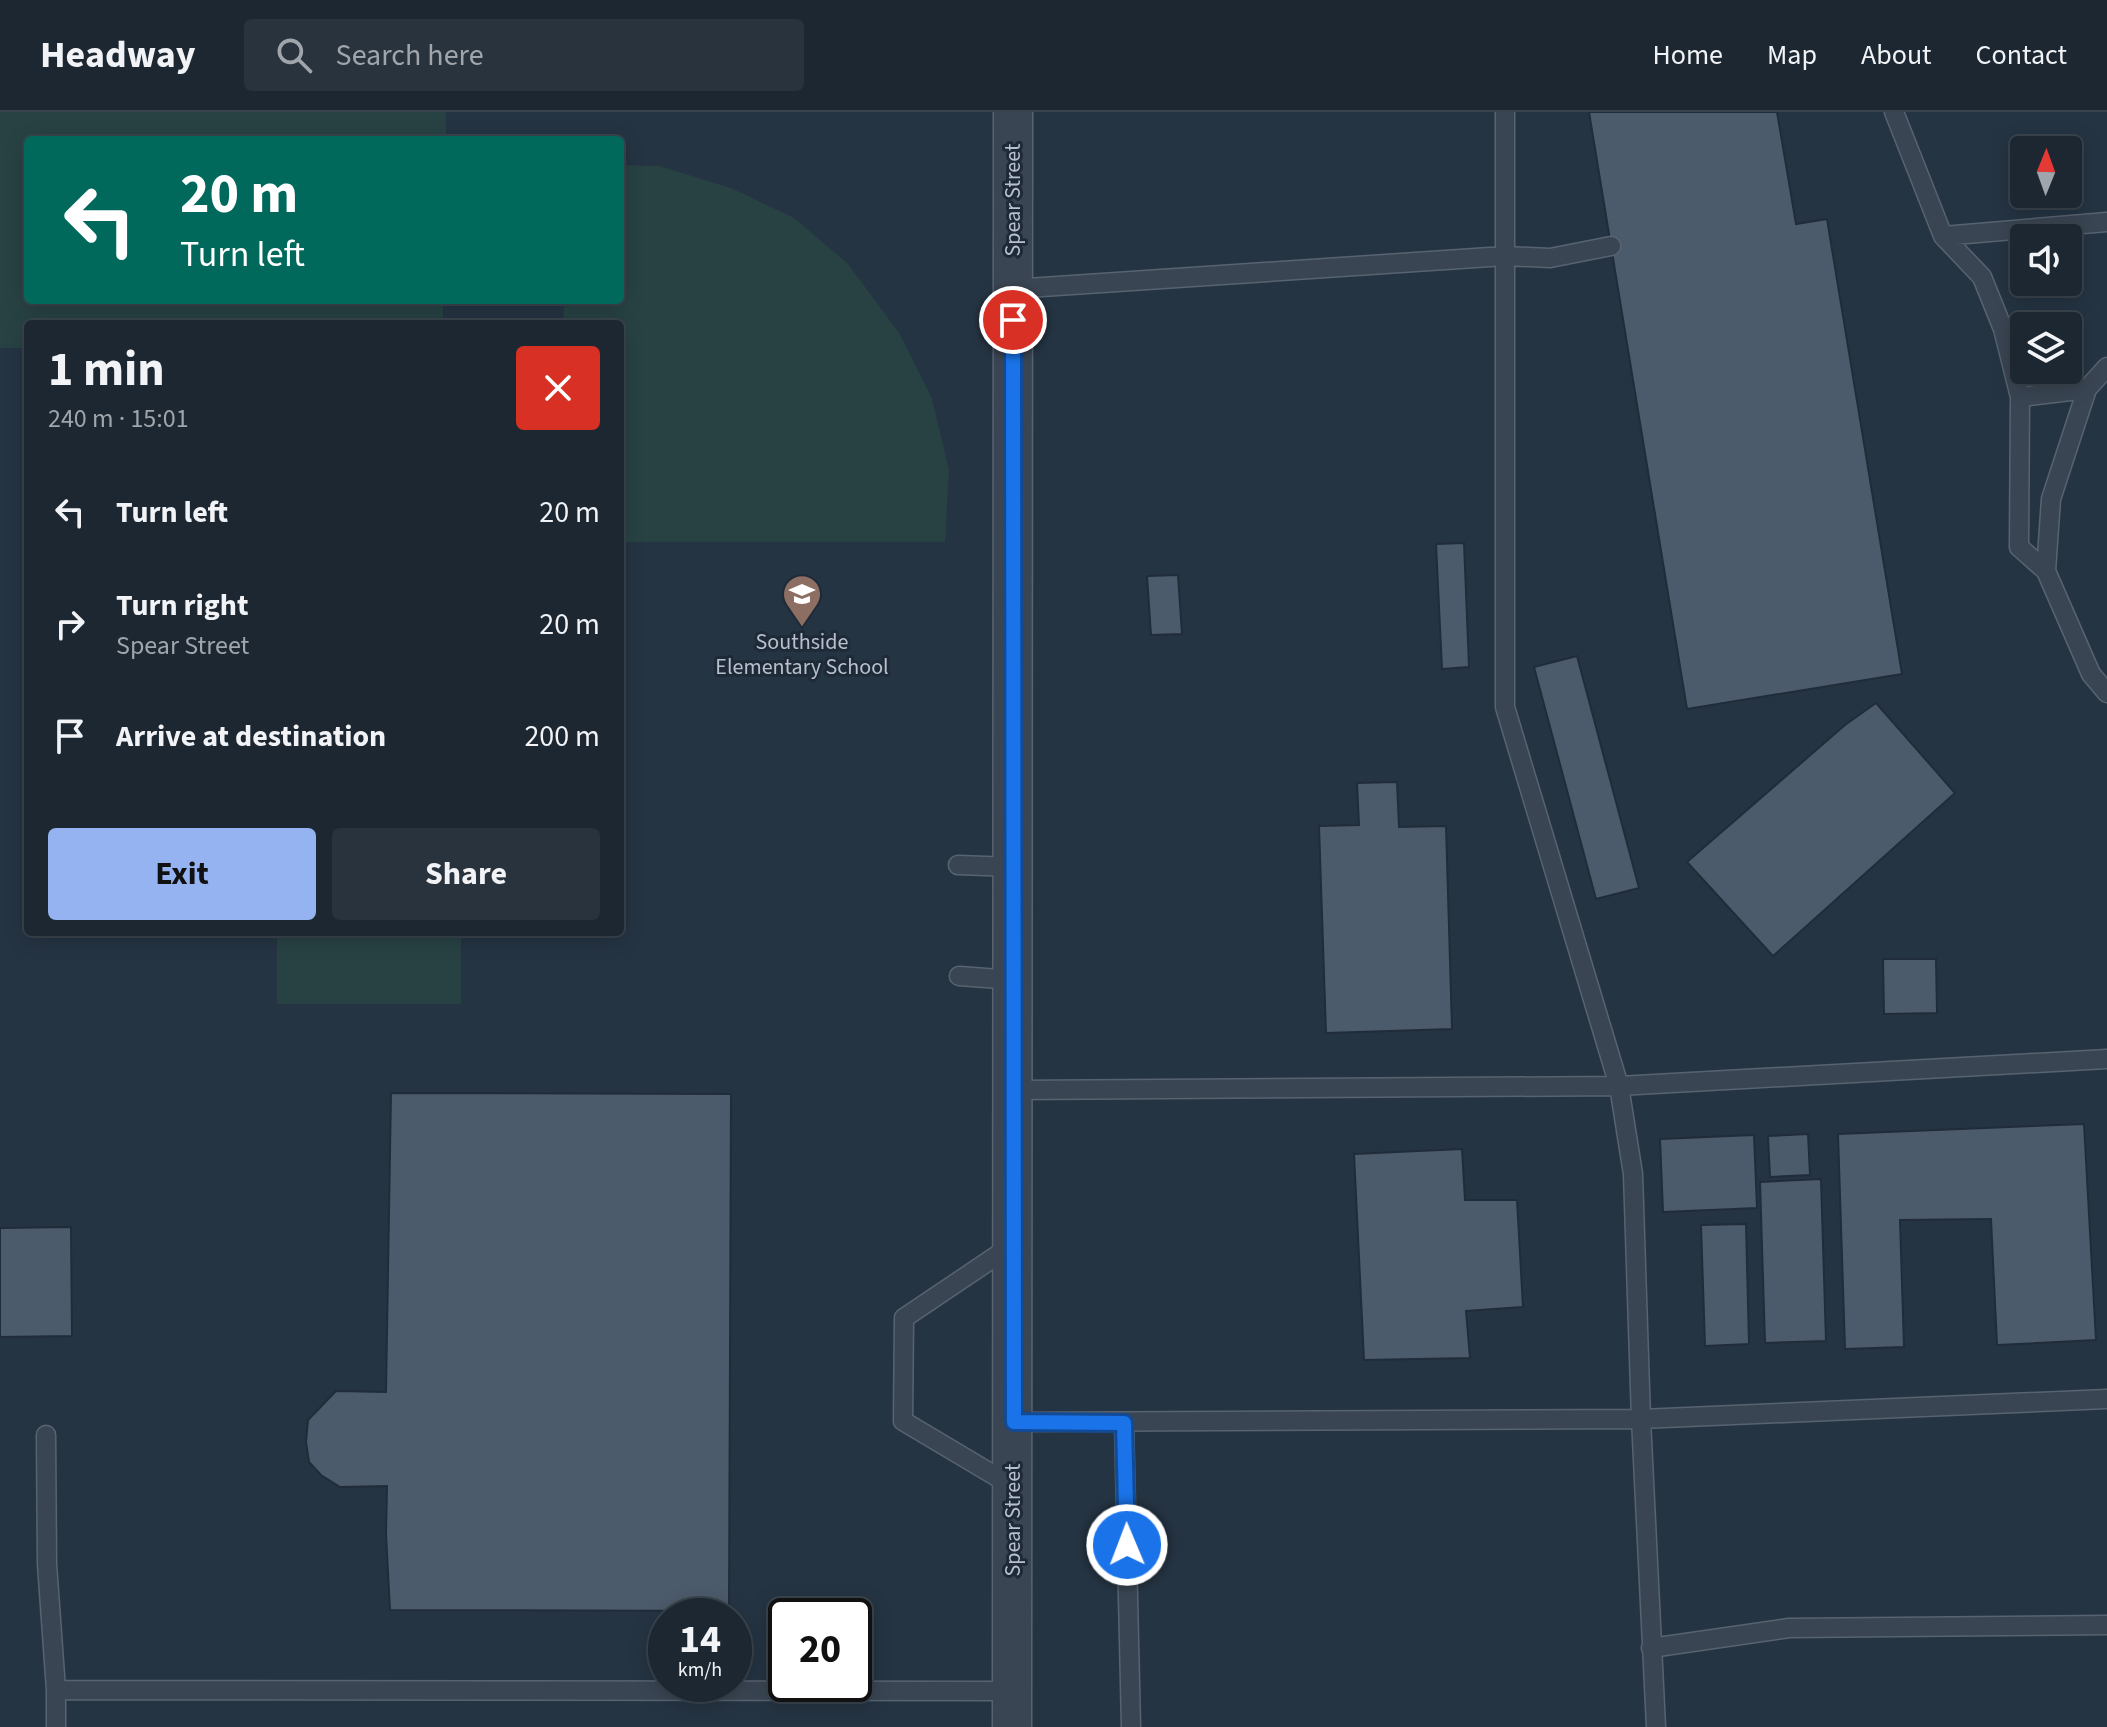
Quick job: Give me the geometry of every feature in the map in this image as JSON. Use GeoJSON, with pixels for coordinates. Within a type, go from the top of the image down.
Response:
{"type":"FeatureCollection","features":[{"type":"Feature","properties":{"kind":"street","name":"Spear Street"},"geometry":{"type":"LineString","coordinates":[[1012,1709],[1013,112]]}},
{"type":"Feature","properties":{"kind":"lane"},"geometry":{"type":"LineString","coordinates":[[1505,112],[1505,707],[1619,1086],[1633,1174],[1656,1727]]}},
{"type":"Feature","properties":{"kind":"lane"},"geometry":{"type":"LineString","coordinates":[[1894,112],[1943,236],[1982,277],[2003,329],[2020,397],[2019,547],[2046,571],[2091,674],[2107,693]]}},
{"type":"Feature","properties":{"kind":"lane"},"geometry":{"type":"LineString","coordinates":[[1943,236],[2107,222]]}},
{"type":"Feature","properties":{"kind":"lane"},"geometry":{"type":"LineString","coordinates":[[1013,289],[1505,256],[1550,258],[1611,246]]}},
{"type":"Feature","properties":{"kind":"lane"},"geometry":{"type":"LineString","coordinates":[[2046,571],[2051,499],[2087,389],[2107,367]]}},
{"type":"Feature","properties":{"kind":"lane"},"geometry":{"type":"LineString","coordinates":[[2020,397],[2087,389]]}},
{"type":"Feature","properties":{"kind":"lane"},"geometry":{"type":"LineString","coordinates":[[958,865],[1013,867]]}},
{"type":"Feature","properties":{"kind":"lane"},"geometry":{"type":"LineString","coordinates":[[959,976],[1013,980]]}},
{"type":"Feature","properties":{"kind":"lane"},"geometry":{"type":"LineString","coordinates":[[1013,1090],[1619,1086],[2107,1059]]}},
{"type":"Feature","properties":{"kind":"lane"},"geometry":{"type":"LineString","coordinates":[[1013,1244],[904,1318],[903,1421],[1014,1487]]}},
{"type":"Feature","properties":{"kind":"lane"},"geometry":{"type":"LineString","coordinates":[[1014,1422],[1641,1419],[2107,1399]]}},
{"type":"Feature","properties":{"kind":"lane"},"geometry":{"type":"LineString","coordinates":[[1124,1423],[1131,1727]]}},
{"type":"Feature","properties":{"kind":"lane"},"geometry":{"type":"LineString","coordinates":[[46,1435],[47,1564],[56,1727]]}},
{"type":"Feature","properties":{"kind":"lane"},"geometry":{"type":"LineString","coordinates":[[1651,1648],[1789,1628],[2107,1625]]}},
{"type":"Feature","properties":{"kind":"lane"},"geometry":{"type":"LineString","coordinates":[[56,1690],[1012,1709]]}},
{"type":"Feature","properties":{"kind":"green space"},"geometry":{"type":"Polygon","coordinates":[[[0,112],[446,112],[446,136],[24,136],[24,304],[443,304],[443,320],[24,320],[24,348],[0,348],[0,112]]]}},
{"type":"Feature","properties":{"kind":"green space"},"geometry":{"type":"Polygon","coordinates":[[[624,165],[659,166],[731,188],[794,218],[848,264],[899,333],[932,399],[949,470],[945,542],[624,542],[624,320],[563,320],[564,304],[624,304],[624,165]]]}},
{"type":"Feature","properties":{"kind":"green space"},"geometry":{"type":"Polygon","coordinates":[[[277,936],[461,936],[461,1004],[277,1004],[277,936]]]}},
{"type":"Feature","properties":{"kind":"building"},"geometry":{"type":"Polygon","coordinates":[[[1589,112],[1777,112],[1796,224],[1827,219],[1902,674],[1687,709],[1589,112]]]}},
{"type":"Feature","properties":{"kind":"building"},"geometry":{"type":"Polygon","coordinates":[[[1464,543],[1469,667],[1442,669],[1436,544],[1464,543]]]}},
{"type":"Feature","properties":{"kind":"building"},"geometry":{"type":"Polygon","coordinates":[[[1178,575],[1182,634],[1151,635],[1147,576],[1178,575]]]}},
{"type":"Feature","properties":{"kind":"building"},"geometry":{"type":"Polygon","coordinates":[[[1577,656],[1639,888],[1596,899],[1534,667],[1577,656]]]}},
{"type":"Feature","properties":{"kind":"building"},"geometry":{"type":"Polygon","coordinates":[[[1876,703],[1955,793],[1773,956],[1687,862],[1845,725],[1876,703]]]}},
{"type":"Feature","properties":{"kind":"building"},"geometry":{"type":"Polygon","coordinates":[[[1397,782],[1399,827],[1446,826],[1452,1029],[1326,1033],[1319,826],[1359,825],[1357,783],[1397,782]]]}},
{"type":"Feature","properties":{"kind":"building"},"geometry":{"type":"Polygon","coordinates":[[[1883,959],[1936,959],[1937,1013],[1884,1014],[1883,959]]]}},
{"type":"Feature","properties":{"kind":"building"},"geometry":{"type":"Polygon","coordinates":[[[391,1093],[731,1094],[729,1598],[648,1598],[648,1611],[390,1610],[387,1486],[340,1487],[321,1475],[309,1462],[306,1442],[308,1420],[336,1391],[386,1392],[391,1093]]]}},
{"type":"Feature","properties":{"kind":"building"},"geometry":{"type":"Polygon","coordinates":[[[2084,1124],[2096,1340],[1997,1345],[1991,1219],[1900,1220],[1904,1347],[1845,1349],[1838,1134],[2084,1124]]]}},
{"type":"Feature","properties":{"kind":"building"},"geometry":{"type":"Polygon","coordinates":[[[1808,1134],[1810,1175],[1770,1177],[1768,1136],[1808,1134]]]}},
{"type":"Feature","properties":{"kind":"building"},"geometry":{"type":"Polygon","coordinates":[[[1754,1135],[1757,1208],[1663,1212],[1660,1139],[1754,1135]]]}},
{"type":"Feature","properties":{"kind":"building"},"geometry":{"type":"Polygon","coordinates":[[[1462,1149],[1465,1200],[1517,1200],[1523,1307],[1466,1311],[1470,1358],[1364,1360],[1354,1154],[1462,1149]]]}},
{"type":"Feature","properties":{"kind":"building"},"geometry":{"type":"Polygon","coordinates":[[[1821,1179],[1826,1341],[1765,1343],[1760,1182],[1821,1179]]]}},
{"type":"Feature","properties":{"kind":"building"},"geometry":{"type":"Polygon","coordinates":[[[1746,1224],[1749,1344],[1705,1346],[1701,1225],[1746,1224]]]}},
{"type":"Feature","properties":{"kind":"building"},"geometry":{"type":"Polygon","coordinates":[[[71,1227],[72,1336],[0,1337],[0,1228],[71,1227]]]}},
{"type":"Feature","properties":{"kind":"place","name":"Southside Elementary School"},"geometry":{"type":"Point","coordinates":[802,628]}},
{"type":"Feature","properties":{"kind":"route"},"geometry":{"type":"LineString","coordinates":[[1013,320],[1014,1422],[1124,1423],[1127,1545]]}}]}
